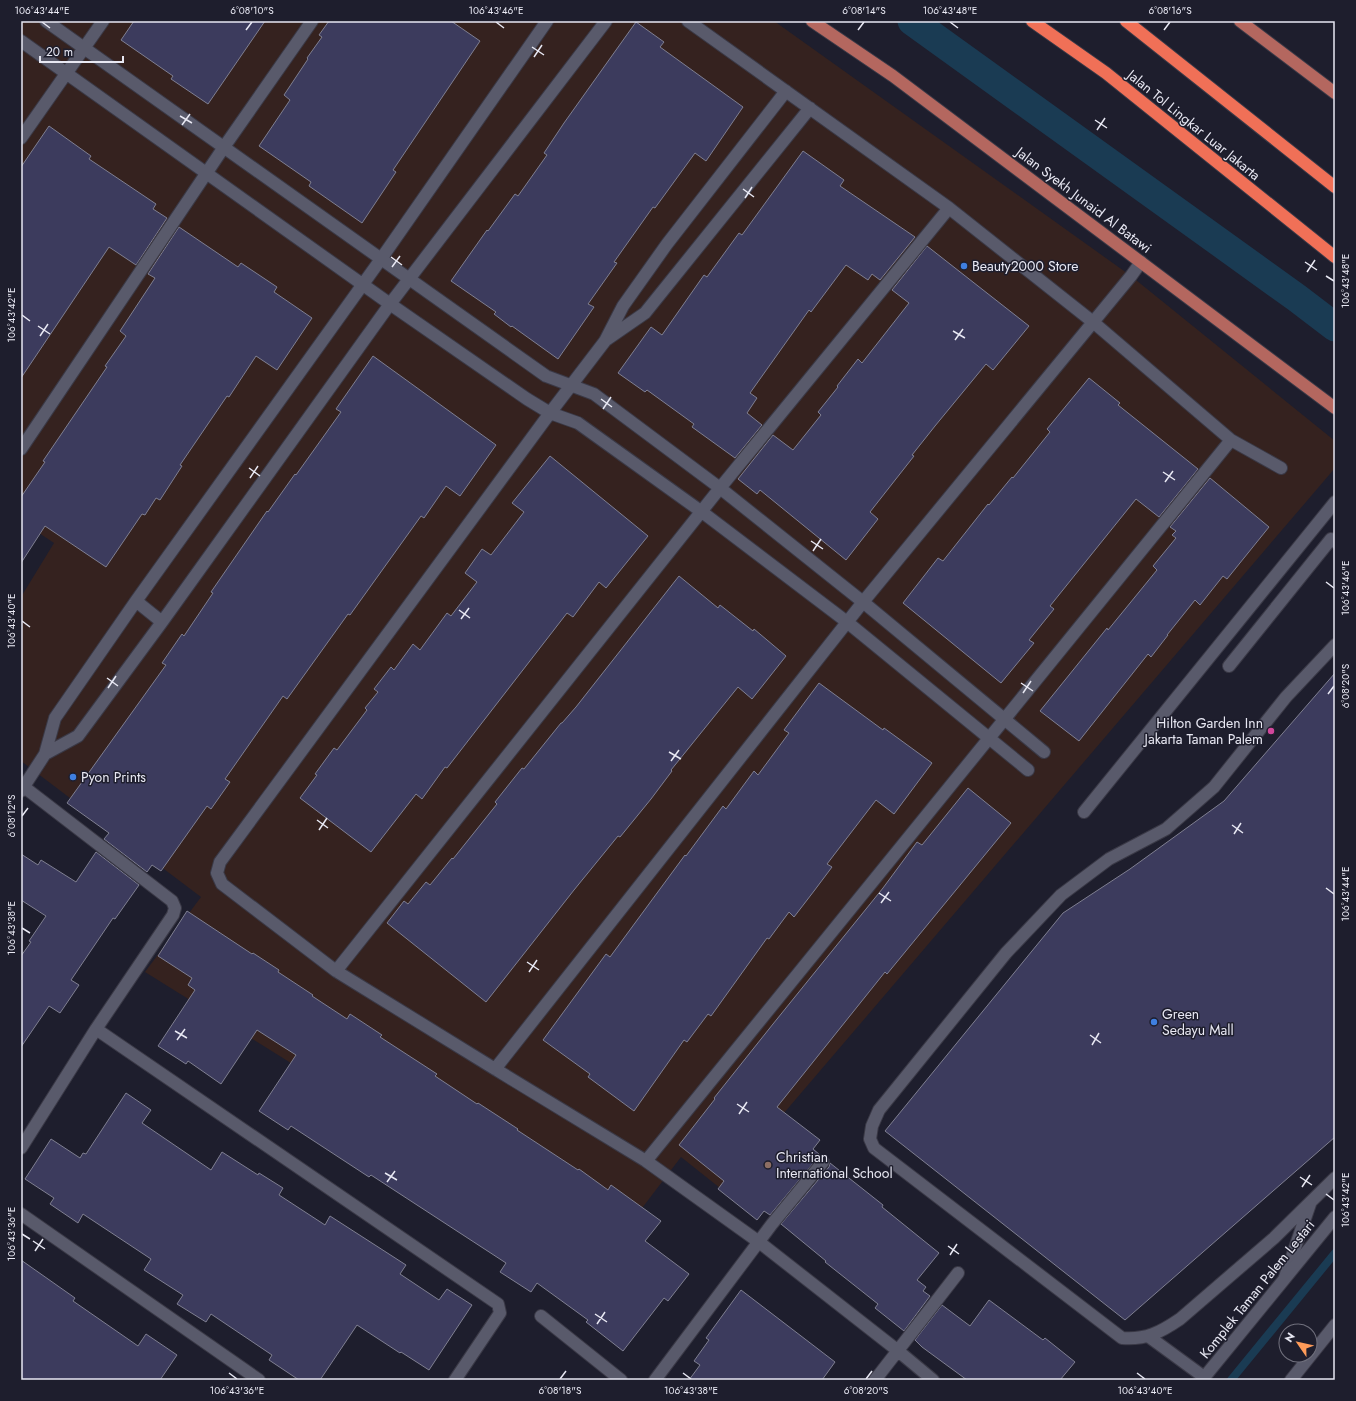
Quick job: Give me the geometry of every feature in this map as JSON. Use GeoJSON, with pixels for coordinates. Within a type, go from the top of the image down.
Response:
{"type":"FeatureCollection","features":[{"type":"Feature","properties":{"kind":"highway","name":"Jalan Tol Lingkar Luar Jakarta"},"geometry":{"type":"LineString","coordinates":[[1032,21],[1106,73],[1335,257]]}},
{"type":"Feature","properties":{"kind":"highway"},"geometry":{"type":"LineString","coordinates":[[1126,21],[1335,187]]}},
{"type":"Feature","properties":{"kind":"main road","name":"Jalan Syekh Junaid Al Batawi"},"geometry":{"type":"LineString","coordinates":[[812,21],[893,76],[1335,408]]}},
{"type":"Feature","properties":{"kind":"main road"},"geometry":{"type":"LineString","coordinates":[[1240,21],[1335,93]]}},
{"type":"Feature","properties":{"kind":"street"},"geometry":{"type":"LineString","coordinates":[[46,21],[546,376],[594,394],[720,488],[863,602],[1005,718],[1044,752]]}},
{"type":"Feature","properties":{"kind":"street"},"geometry":{"type":"LineString","coordinates":[[21,138],[103,21]]}},
{"type":"Feature","properties":{"kind":"street"},"geometry":{"type":"LineString","coordinates":[[21,449],[207,173],[312,21]]}},
{"type":"Feature","properties":{"kind":"street"},"geometry":{"type":"LineString","coordinates":[[21,1148],[96,1029],[173,915],[176,908],[172,901],[22,789],[45,754],[55,718],[136,601],[363,285],[547,21]]}},
{"type":"Feature","properties":{"kind":"street"},"geometry":{"type":"LineString","coordinates":[[45,754],[78,736],[162,622],[409,278],[606,21]]}},
{"type":"Feature","properties":{"kind":"street"},"geometry":{"type":"LineString","coordinates":[[688,21],[949,208],[1093,322],[1231,440],[1281,468]]}},
{"type":"Feature","properties":{"kind":"street"},"geometry":{"type":"LineString","coordinates":[[21,40],[363,285],[527,400],[550,412],[578,423],[702,512],[847,622],[1028,770]]}},
{"type":"Feature","properties":{"kind":"street"},"geometry":{"type":"LineString","coordinates":[[786,91],[667,244],[623,306],[605,341],[550,412],[220,862],[217,873],[222,884],[336,971],[495,1070],[646,1161],[759,1242],[898,1350],[933,1380]]}},
{"type":"Feature","properties":{"kind":"street"},"geometry":{"type":"LineString","coordinates":[[605,341],[645,313],[810,108]]}},
{"type":"Feature","properties":{"kind":"street"},"geometry":{"type":"LineString","coordinates":[[336,971],[720,488],[949,208]]}},
{"type":"Feature","properties":{"kind":"street"},"geometry":{"type":"LineString","coordinates":[[495,1070],[847,622],[1141,262]]}},
{"type":"Feature","properties":{"kind":"street"},"geometry":{"type":"LineString","coordinates":[[646,1161],[1231,440]]}},
{"type":"Feature","properties":{"kind":"street"},"geometry":{"type":"LineString","coordinates":[[1084,812],[1335,502]]}},
{"type":"Feature","properties":{"kind":"street"},"geometry":{"type":"LineString","coordinates":[[1229,666],[1331,539],[1335,542]]}},
{"type":"Feature","properties":{"kind":"street"},"geometry":{"type":"LineString","coordinates":[[136,601],[162,622]]}},
{"type":"Feature","properties":{"kind":"street"},"geometry":{"type":"LineString","coordinates":[[1335,645],[1286,697],[1214,787],[1166,829],[1109,859],[1062,895],[1006,953],[879,1110],[872,1126],[870,1138],[874,1148],[1122,1338],[1136,1339],[1148,1336],[1166,1329],[1180,1319],[1274,1238],[1335,1178]]}},
{"type":"Feature","properties":{"kind":"street"},"geometry":{"type":"LineString","coordinates":[[96,1029],[498,1304],[500,1313],[455,1380]]}},
{"type":"Feature","properties":{"kind":"street"},"geometry":{"type":"LineString","coordinates":[[654,1380],[772,1224],[823,1162]]}},
{"type":"Feature","properties":{"kind":"street"},"geometry":{"type":"LineString","coordinates":[[1284,1280],[1311,1201]]}},
{"type":"Feature","properties":{"kind":"street"},"geometry":{"type":"LineString","coordinates":[[21,1214],[259,1380]]}},
{"type":"Feature","properties":{"kind":"street","name":"Komplek Taman Palem Lestari"},"geometry":{"type":"LineString","coordinates":[[1203,1379],[1335,1217]]}},
{"type":"Feature","properties":{"kind":"street"},"geometry":{"type":"LineString","coordinates":[[875,1380],[958,1273]]}},
{"type":"Feature","properties":{"kind":"street"},"geometry":{"type":"LineString","coordinates":[[541,1316],[621,1380]]}},
{"type":"Feature","properties":{"kind":"street"},"geometry":{"type":"LineString","coordinates":[[1291,1380],[1335,1325]]}},
{"type":"Feature","properties":{"kind":"street"},"geometry":{"type":"LineString","coordinates":[[1148,1336],[1203,1379]]}},
{"type":"Feature","properties":{"kind":"shaded area"},"geometry":{"type":"Polygon","coordinates":[[[21,21],[774,21],[1131,276],[1335,441],[1335,468],[720,1188],[681,1157],[604,1258],[145,972],[201,897],[21,761],[21,597],[54,543],[21,521],[21,21]]]}},
{"type":"Feature","properties":{"kind":"building"},"geometry":{"type":"Polygon","coordinates":[[[134,21],[265,21],[208,104],[171,79],[173,76],[121,40],[134,21]]]}},
{"type":"Feature","properties":{"kind":"building"},"geometry":{"type":"Polygon","coordinates":[[[329,21],[451,21],[480,41],[393,170],[396,172],[362,223],[309,186],[311,182],[259,146],[290,100],[284,95],[322,37],[319,35],[329,21]]]}},
{"type":"Feature","properties":{"kind":"building"},"geometry":{"type":"Polygon","coordinates":[[[636,22],[664,42],[660,47],[743,107],[706,161],[695,153],[655,208],[653,207],[614,262],[617,263],[588,304],[594,307],[558,359],[512,326],[511,327],[494,314],[496,312],[451,281],[487,230],[488,231],[515,194],[518,196],[547,155],[544,153],[564,123],[636,22]]]}},
{"type":"Feature","properties":{"kind":"building"},"geometry":{"type":"Polygon","coordinates":[[[49,126],[91,156],[89,159],[156,204],[153,209],[167,218],[136,265],[109,247],[21,378],[21,167],[49,126]]]}},
{"type":"Feature","properties":{"kind":"building"},"geometry":{"type":"Polygon","coordinates":[[[803,151],[844,180],[840,186],[915,237],[880,280],[872,274],[868,280],[846,265],[811,312],[809,310],[750,393],[757,398],[747,413],[762,425],[735,458],[692,427],[694,424],[647,390],[645,392],[618,373],[651,327],[662,335],[704,275],[707,277],[739,233],[742,235],[803,151]]]}},
{"type":"Feature","properties":{"kind":"building"},"geometry":{"type":"Polygon","coordinates":[[[179,227],[238,267],[241,263],[277,287],[274,292],[312,318],[277,370],[256,356],[229,397],[227,396],[180,465],[182,466],[160,500],[156,498],[145,515],[142,514],[106,567],[45,526],[21,563],[21,497],[45,462],[43,461],[107,367],[105,366],[126,336],[120,331],[155,278],[148,274],[179,227]]]}},
{"type":"Feature","properties":{"kind":"building"},"geometry":{"type":"Polygon","coordinates":[[[927,246],[1029,326],[993,370],[986,364],[912,455],[914,456],[870,512],[878,519],[846,560],[760,490],[757,494],[738,479],[773,435],[793,450],[821,415],[818,412],[858,359],[862,363],[909,303],[892,290],[927,246]]]}},
{"type":"Feature","properties":{"kind":"building"},"geometry":{"type":"Polygon","coordinates":[[[373,356],[496,445],[460,496],[446,486],[424,518],[421,516],[350,615],[348,614],[287,699],[283,696],[225,779],[230,782],[211,809],[207,806],[161,871],[152,865],[147,872],[104,839],[109,833],[67,803],[166,665],[162,663],[182,634],[184,636],[213,593],[211,592],[267,511],[268,512],[295,474],[296,475],[341,412],[336,409],[373,356]]]}},
{"type":"Feature","properties":{"kind":"building"},"geometry":{"type":"Polygon","coordinates":[[[1089,378],[1120,403],[1118,405],[1198,469],[1159,517],[1136,499],[1050,606],[1054,609],[1029,640],[1034,643],[1001,683],[903,603],[938,558],[943,561],[988,504],[989,505],[1012,477],[1013,478],[1050,432],[1047,429],[1089,378]]]}},
{"type":"Feature","properties":{"kind":"building"},"geometry":{"type":"Polygon","coordinates":[[[550,456],[648,536],[606,588],[599,582],[573,617],[567,613],[447,768],[445,767],[422,799],[416,794],[371,852],[300,798],[334,748],[337,750],[367,710],[365,708],[378,692],[374,689],[391,667],[394,670],[413,644],[420,650],[447,613],[451,616],[477,582],[465,573],[482,549],[491,555],[524,512],[512,503],[550,456]]]}},
{"type":"Feature","properties":{"kind":"building"},"geometry":{"type":"Polygon","coordinates":[[[1210,478],[1269,527],[1227,579],[1223,576],[1200,605],[1195,600],[1151,657],[1148,654],[1079,741],[1040,711],[1107,628],[1108,630],[1157,570],[1153,566],[1176,538],[1172,535],[1176,531],[1170,527],[1210,478]]]}},
{"type":"Feature","properties":{"kind":"building"},"geometry":{"type":"Polygon","coordinates":[[[679,576],[718,608],[720,605],[753,631],[754,629],[786,656],[752,699],[738,687],[671,770],[672,771],[651,799],[620,837],[618,836],[574,890],[486,1002],[387,923],[404,901],[408,904],[426,882],[430,885],[452,858],[453,859],[497,804],[495,802],[522,768],[524,769],[561,723],[576,707],[679,576]]]}},
{"type":"Feature","properties":{"kind":"building","name":"Green Sedayu Mall"},"geometry":{"type":"Polygon","coordinates":[[[1335,673],[1335,1137],[1125,1320],[885,1131],[1063,913],[1130,869],[1224,801],[1335,673]]]}},
{"type":"Feature","properties":{"kind":"building"},"geometry":{"type":"Polygon","coordinates":[[[819,683],[883,730],[884,728],[932,763],[894,814],[876,800],[827,864],[832,867],[794,917],[789,912],[769,939],[767,938],[711,1016],[708,1014],[687,1042],[684,1040],[634,1111],[588,1077],[590,1074],[543,1040],[606,954],[610,957],[723,806],[726,809],[754,771],[758,775],[789,733],[784,730],[819,683]]]}},
{"type":"Feature","properties":{"kind":"building"},"geometry":{"type":"Polygon","coordinates":[[[968,788],[1011,823],[887,974],[885,972],[777,1107],[820,1140],[813,1149],[820,1155],[770,1215],[764,1211],[757,1220],[718,1189],[724,1181],[679,1145],[715,1099],[714,1098],[883,888],[917,842],[922,845],[968,788]]]}},
{"type":"Feature","properties":{"kind":"building"},"geometry":{"type":"Polygon","coordinates":[[[96,852],[139,885],[115,919],[113,918],[71,980],[79,985],[60,1013],[49,1006],[21,1047],[21,956],[46,916],[21,900],[21,854],[38,865],[41,860],[76,882],[96,852]]]}},
{"type":"Feature","properties":{"kind":"building"},"geometry":{"type":"Polygon","coordinates":[[[187,911],[279,970],[278,972],[347,1019],[350,1014],[382,1035],[380,1037],[437,1074],[435,1076],[518,1129],[517,1130],[578,1170],[579,1169],[608,1190],[611,1185],[661,1221],[645,1241],[689,1274],[668,1301],[664,1298],[623,1351],[586,1322],[588,1320],[537,1283],[531,1292],[500,1272],[506,1263],[371,1175],[369,1177],[291,1126],[288,1130],[259,1111],[296,1055],[257,1030],[221,1084],[188,1061],[186,1064],[158,1046],[195,990],[188,985],[192,978],[158,956],[187,911]]]}},
{"type":"Feature","properties":{"kind":"building"},"geometry":{"type":"Polygon","coordinates":[[[126,1093],[151,1110],[142,1123],[211,1170],[222,1152],[258,1175],[259,1173],[283,1188],[279,1195],[325,1225],[330,1216],[406,1265],[400,1274],[439,1300],[447,1289],[472,1305],[429,1370],[357,1325],[320,1380],[299,1380],[269,1360],[272,1355],[211,1314],[206,1322],[177,1304],[183,1295],[144,1270],[151,1259],[83,1214],[78,1223],[50,1204],[54,1198],[25,1179],[51,1139],[80,1158],[83,1153],[86,1154],[126,1093]]]}},
{"type":"Feature","properties":{"kind":"building"},"geometry":{"type":"Polygon","coordinates":[[[830,1163],[883,1205],[882,1207],[939,1253],[917,1280],[926,1287],[923,1291],[930,1296],[904,1331],[875,1308],[878,1304],[825,1262],[826,1261],[781,1224],[829,1167],[830,1163]]]}},
{"type":"Feature","properties":{"kind":"building"},"geometry":{"type":"Polygon","coordinates":[[[21,1260],[75,1298],[73,1301],[138,1346],[146,1334],[177,1355],[160,1380],[21,1380],[21,1260]]]}},
{"type":"Feature","properties":{"kind":"building"},"geometry":{"type":"Polygon","coordinates":[[[741,1290],[835,1362],[822,1380],[689,1380],[700,1365],[694,1361],[709,1340],[706,1338],[741,1290]]]}},
{"type":"Feature","properties":{"kind":"building"},"geometry":{"type":"Polygon","coordinates":[[[989,1300],[1043,1340],[1045,1338],[1075,1362],[1060,1380],[967,1380],[922,1347],[915,1340],[942,1305],[970,1326],[989,1300]]]}},
{"type":"Feature","properties":{"kind":"waterway"},"geometry":{"type":"LineString","coordinates":[[912,21],[1297,298],[1335,327]]}},
{"type":"Feature","properties":{"kind":"waterway"},"geometry":{"type":"LineString","coordinates":[[1231,1380],[1335,1253]]}},
{"type":"Feature","properties":{"kind":"place","name":"Beauty2000 Store"},"geometry":{"type":"Point","coordinates":[964,266]}},
{"type":"Feature","properties":{"kind":"place","name":"Hilton Garden Inn Jakarta Taman Palem"},"geometry":{"type":"Point","coordinates":[1271,731]}},
{"type":"Feature","properties":{"kind":"place","name":"Pyon Prints"},"geometry":{"type":"Point","coordinates":[73,777]}},
{"type":"Feature","properties":{"kind":"place","name":"Green Sedayu Mall"},"geometry":{"type":"Point","coordinates":[1154,1022]}},
{"type":"Feature","properties":{"kind":"place","name":"Christian International School"},"geometry":{"type":"Point","coordinates":[768,1165]}}]}
